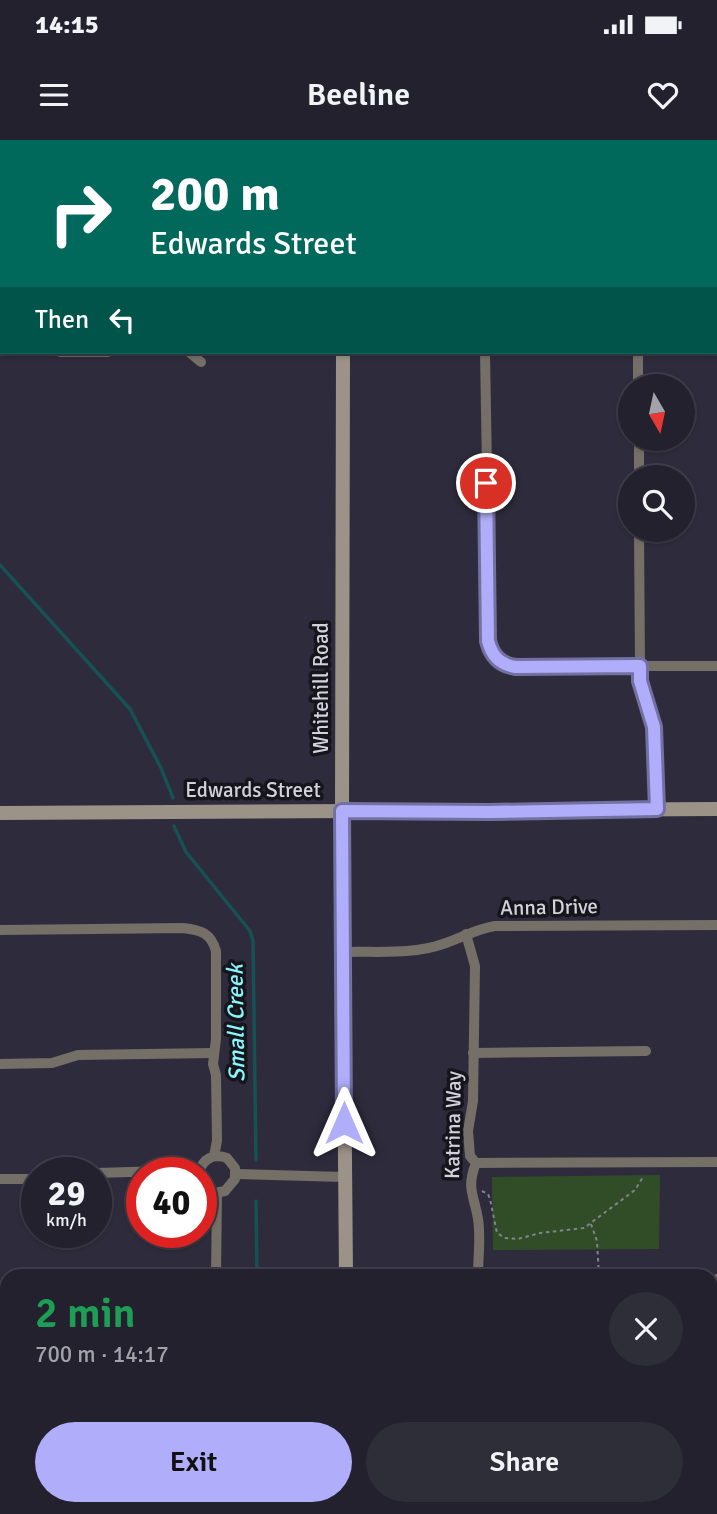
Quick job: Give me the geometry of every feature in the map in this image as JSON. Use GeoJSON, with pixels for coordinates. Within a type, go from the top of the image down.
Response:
{"type":"FeatureCollection","features":[{"type":"Feature","properties":{"kind":"street"},"geometry":{"type":"LineString","coordinates":[[191,354],[201,362]]}},
{"type":"Feature","properties":{"kind":"street","name":"Whitehill Road"},"geometry":{"type":"LineString","coordinates":[[343,354],[342,811],[346,1269]]}},
{"type":"Feature","properties":{"kind":"street"},"geometry":{"type":"LineString","coordinates":[[485,354],[490,649],[506,666],[516,667],[717,666]]}},
{"type":"Feature","properties":{"kind":"street"},"geometry":{"type":"LineString","coordinates":[[638,354],[638,374]]}},
{"type":"Feature","properties":{"kind":"street"},"geometry":{"type":"LineString","coordinates":[[639,542],[640,681],[654,727],[657,809]]}},
{"type":"Feature","properties":{"kind":"street","name":"Edwards Street"},"geometry":{"type":"LineString","coordinates":[[0,813],[489,812],[717,808]]}},
{"type":"Feature","properties":{"kind":"street","name":"Anna Drive"},"geometry":{"type":"LineString","coordinates":[[345,952],[413,951],[442,944],[479,928],[495,926],[717,925]]}},
{"type":"Feature","properties":{"kind":"street"},"geometry":{"type":"LineString","coordinates":[[0,930],[183,928],[206,933],[213,940],[216,951],[216,1039],[213,1053],[217,1141],[214,1156],[227,1158],[236,1174],[230,1188],[217,1193]]}},
{"type":"Feature","properties":{"kind":"street","name":"Katrina Way"},"geometry":{"type":"LineString","coordinates":[[466,934],[475,966],[473,1101],[468,1130],[470,1156],[476,1163],[470,1178],[478,1219],[478,1269]]}},
{"type":"Feature","properties":{"kind":"street"},"geometry":{"type":"LineString","coordinates":[[473,1053],[646,1051]]}},
{"type":"Feature","properties":{"kind":"street"},"geometry":{"type":"LineString","coordinates":[[0,1063],[52,1063],[78,1055],[213,1053]]}},
{"type":"Feature","properties":{"kind":"street"},"geometry":{"type":"LineString","coordinates":[[476,1163],[717,1162]]}},
{"type":"Feature","properties":{"kind":"street"},"geometry":{"type":"LineString","coordinates":[[236,1174],[344,1177]]}},
{"type":"Feature","properties":{"kind":"street"},"geometry":{"type":"LineString","coordinates":[[0,1179],[21,1179]]}},
{"type":"Feature","properties":{"kind":"street"},"geometry":{"type":"LineString","coordinates":[[216,1248],[216,1269]]}},
{"type":"Feature","properties":{"kind":"path"},"geometry":{"type":"LineString","coordinates":[[471,1192],[485,1191],[488,1194],[495,1228],[505,1238],[517,1239],[540,1233],[584,1228],[635,1191],[643,1177]]}},
{"type":"Feature","properties":{"kind":"path"},"geometry":{"type":"LineString","coordinates":[[591,1224],[597,1241],[599,1269]]}},
{"type":"Feature","properties":{"kind":"green space"},"geometry":{"type":"Polygon","coordinates":[[[660,1175],[659,1249],[493,1250],[492,1177],[660,1175]]]}},
{"type":"Feature","properties":{"kind":"waterway","name":"Small Creek"},"geometry":{"type":"LineString","coordinates":[[0,565],[130,709],[161,768],[173,798]]}},
{"type":"Feature","properties":{"kind":"waterway","name":"Small Creek"},"geometry":{"type":"LineString","coordinates":[[174,826],[186,852],[250,931],[253,941],[256,1160]]}},
{"type":"Feature","properties":{"kind":"waterway","name":"Small Creek"},"geometry":{"type":"LineString","coordinates":[[256,1201],[257,1269]]}},
{"type":"Feature","properties":{"kind":"route"},"geometry":{"type":"LineString","coordinates":[[344,1123],[342,811],[657,809],[656,741],[640,681],[640,666],[516,667],[506,666],[493,655],[488,641],[486,483]]}}]}
